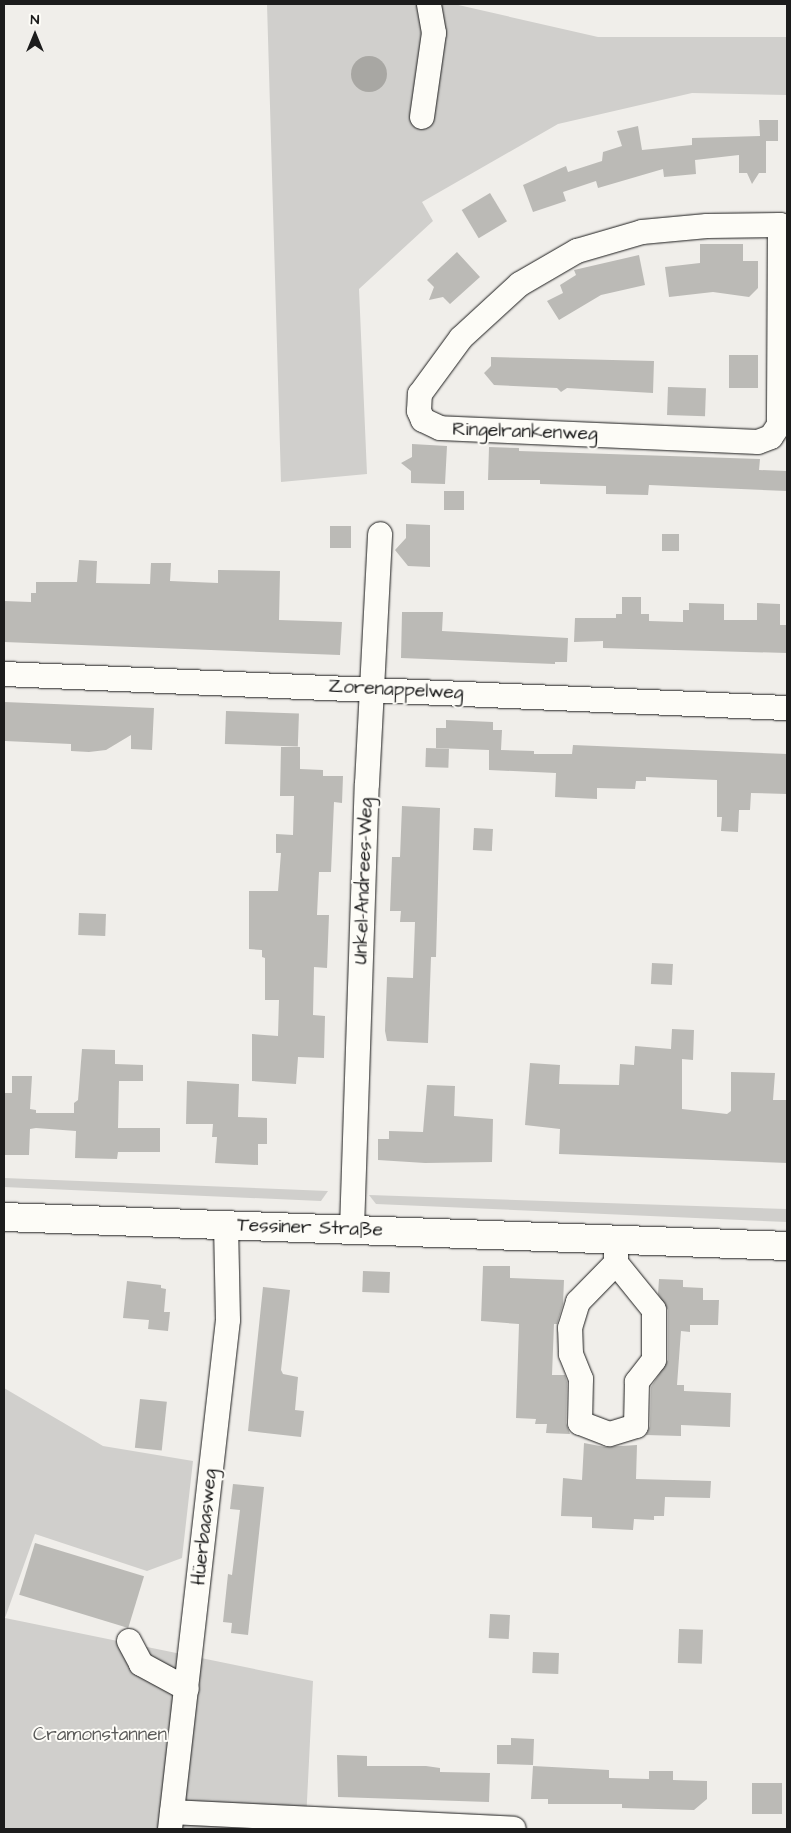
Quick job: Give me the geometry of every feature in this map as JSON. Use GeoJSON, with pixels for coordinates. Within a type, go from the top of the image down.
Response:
{"type":"FeatureCollection","features":[{"type":"Feature","properties":{"kind":"main road","name":"Tessiner Straße"},"geometry":{"type":"LineString","coordinates":[[4,1217],[352,1229],[616,1251],[787,1246]]}},
{"type":"Feature","properties":{"kind":"street"},"geometry":{"type":"LineString","coordinates":[[422,118],[434,33],[429,4]]}},
{"type":"Feature","properties":{"kind":"street","name":"Ringelrankenweg"},"geometry":{"type":"LineString","coordinates":[[707,226],[783,226],[779,425],[771,437],[758,442],[440,428],[423,420],[419,411],[420,394],[461,338],[520,284],[577,251],[642,232],[707,226]]}},
{"type":"Feature","properties":{"kind":"street","name":"Unkel-Andrees-Weg"},"geometry":{"type":"LineString","coordinates":[[352,1229],[371,689],[380,534]]}},
{"type":"Feature","properties":{"kind":"street","name":"Zorenappelweg"},"geometry":{"type":"LineString","coordinates":[[4,674],[787,708]]}},
{"type":"Feature","properties":{"kind":"street","name":"Hüerbaasweg"},"geometry":{"type":"LineString","coordinates":[[171,1821],[228,1320],[226,1225]]}},
{"type":"Feature","properties":{"kind":"street"},"geometry":{"type":"LineString","coordinates":[[616,1251],[654,1310],[654,1360],[637,1382],[636,1426],[609,1434],[580,1423],[581,1379],[571,1354],[570,1328],[578,1302],[616,1251]]}},
{"type":"Feature","properties":{"kind":"street"},"geometry":{"type":"LineString","coordinates":[[129,1641],[141,1664],[187,1689]]}},
{"type":"Feature","properties":{"kind":"street"},"geometry":{"type":"LineString","coordinates":[[171,1821],[514,1829]]}},
{"type":"Feature","properties":{"kind":"green space"},"geometry":{"type":"Polygon","coordinates":[[[267,4],[454,4],[598,37],[787,37],[787,95],[692,93],[558,124],[422,202],[433,221],[359,289],[367,474],[281,482],[267,4]]]}},
{"type":"Feature","properties":{"kind":"green space"},"geometry":{"type":"Polygon","coordinates":[[[4,1178],[328,1191],[321,1201],[4,1187],[4,1178]]]}},
{"type":"Feature","properties":{"kind":"green space"},"geometry":{"type":"Polygon","coordinates":[[[369,1195],[787,1209],[787,1222],[376,1204],[369,1195]]]}},
{"type":"Feature","properties":{"kind":"green space","name":"Cramonstannen"},"geometry":{"type":"Polygon","coordinates":[[[4,1388],[103,1446],[193,1461],[182,1558],[147,1571],[35,1534],[5,1618],[313,1681],[306,1821],[514,1829],[4,1829],[4,1388]]]}},
{"type":"Feature","properties":{"kind":"shaded area"},"geometry":{"type":"Polygon","coordinates":[[[369,56],[376,57],[382,61],[386,67],[386,81],[382,87],[376,91],[369,92],[362,91],[356,87],[352,81],[351,74],[352,67],[356,61],[362,57],[369,56]]]}},
{"type":"Feature","properties":{"kind":"building"},"geometry":{"type":"Polygon","coordinates":[[[759,120],[778,120],[778,141],[766,141],[766,173],[759,173],[752,184],[747,173],[739,173],[739,155],[695,160],[696,174],[664,177],[663,169],[598,188],[596,181],[563,192],[566,201],[533,212],[523,185],[566,166],[568,172],[602,161],[603,152],[622,146],[617,131],[638,126],[642,150],[692,145],[692,138],[760,136],[759,120]]]}},
{"type":"Feature","properties":{"kind":"building"},"geometry":{"type":"Polygon","coordinates":[[[490,193],[507,221],[479,238],[462,210],[490,193]]]}},
{"type":"Feature","properties":{"kind":"building"},"geometry":{"type":"Polygon","coordinates":[[[700,244],[743,244],[743,261],[758,261],[758,288],[749,297],[713,292],[669,297],[665,267],[700,263],[700,244]]]}},
{"type":"Feature","properties":{"kind":"building"},"geometry":{"type":"Polygon","coordinates":[[[457,252],[480,277],[450,304],[443,297],[429,300],[434,287],[427,280],[457,252]]]}},
{"type":"Feature","properties":{"kind":"building"},"geometry":{"type":"Polygon","coordinates":[[[639,255],[645,285],[601,295],[559,320],[547,301],[563,293],[560,285],[576,275],[574,270],[639,255]]]}},
{"type":"Feature","properties":{"kind":"building"},"geometry":{"type":"Polygon","coordinates":[[[729,355],[758,355],[758,388],[729,388],[729,355]]]}},
{"type":"Feature","properties":{"kind":"building"},"geometry":{"type":"Polygon","coordinates":[[[491,357],[654,361],[653,393],[567,388],[561,392],[557,388],[494,385],[484,373],[491,366],[491,357]]]}},
{"type":"Feature","properties":{"kind":"building"},"geometry":{"type":"Polygon","coordinates":[[[668,387],[706,388],[705,416],[667,415],[668,387]]]}},
{"type":"Feature","properties":{"kind":"building"},"geometry":{"type":"Polygon","coordinates":[[[412,444],[447,446],[445,484],[411,483],[411,471],[401,463],[412,457],[412,444]]]}},
{"type":"Feature","properties":{"kind":"building"},"geometry":{"type":"Polygon","coordinates":[[[489,447],[519,448],[519,451],[760,459],[759,470],[787,471],[787,491],[649,485],[648,495],[606,494],[606,486],[540,484],[540,480],[488,480],[489,447]]]}},
{"type":"Feature","properties":{"kind":"building"},"geometry":{"type":"Polygon","coordinates":[[[444,491],[464,491],[464,510],[444,510],[444,491]]]}},
{"type":"Feature","properties":{"kind":"building"},"geometry":{"type":"Polygon","coordinates":[[[406,524],[430,525],[430,567],[408,566],[395,550],[406,538],[406,524]]]}},
{"type":"Feature","properties":{"kind":"building"},"geometry":{"type":"Polygon","coordinates":[[[330,526],[351,526],[351,548],[330,548],[330,526]]]}},
{"type":"Feature","properties":{"kind":"building"},"geometry":{"type":"Polygon","coordinates":[[[662,534],[679,534],[679,551],[662,551],[662,534]]]}},
{"type":"Feature","properties":{"kind":"building"},"geometry":{"type":"Polygon","coordinates":[[[79,560],[97,561],[96,583],[150,584],[151,563],[171,563],[170,581],[218,583],[218,570],[280,571],[279,620],[342,622],[340,655],[4,642],[4,601],[31,602],[31,593],[36,593],[36,582],[77,582],[79,560]]]}},
{"type":"Feature","properties":{"kind":"building"},"geometry":{"type":"Polygon","coordinates":[[[622,597],[641,597],[641,614],[649,614],[649,621],[683,622],[683,610],[689,610],[689,603],[724,604],[724,620],[757,620],[757,603],[780,604],[780,625],[787,625],[787,653],[603,648],[603,641],[574,642],[575,618],[616,618],[616,614],[622,614],[622,597]]]}},
{"type":"Feature","properties":{"kind":"building"},"geometry":{"type":"Polygon","coordinates":[[[402,612],[443,612],[442,631],[568,638],[567,662],[555,662],[555,664],[401,658],[402,612]]]}},
{"type":"Feature","properties":{"kind":"building"},"geometry":{"type":"Polygon","coordinates":[[[4,702],[154,708],[152,750],[131,749],[131,735],[106,750],[89,752],[71,751],[71,744],[5,741],[4,702]]]}},
{"type":"Feature","properties":{"kind":"building"},"geometry":{"type":"Polygon","coordinates":[[[226,711],[299,714],[298,747],[225,744],[226,711]]]}},
{"type":"Feature","properties":{"kind":"building"},"geometry":{"type":"Polygon","coordinates":[[[446,720],[493,722],[493,730],[502,730],[501,750],[534,751],[534,754],[572,754],[573,745],[787,754],[787,794],[751,793],[750,810],[739,810],[738,832],[721,831],[722,817],[717,817],[717,780],[646,777],[646,781],[636,781],[635,789],[597,788],[597,799],[555,797],[556,773],[489,770],[489,750],[436,748],[436,728],[446,728],[446,720]]]}},
{"type":"Feature","properties":{"kind":"building"},"geometry":{"type":"Polygon","coordinates":[[[281,747],[300,747],[300,769],[323,770],[323,776],[343,776],[342,803],[334,802],[331,872],[319,872],[317,915],[329,915],[327,968],[314,967],[313,1015],[325,1016],[324,1058],[298,1057],[296,1084],[252,1081],[252,1034],[278,1036],[279,1000],[265,1000],[265,958],[262,957],[262,950],[249,949],[249,891],[278,891],[281,853],[276,853],[276,834],[293,835],[294,796],[280,796],[281,747]]]}},
{"type":"Feature","properties":{"kind":"building"},"geometry":{"type":"Polygon","coordinates":[[[426,748],[449,749],[448,768],[425,767],[426,748]]]}},
{"type":"Feature","properties":{"kind":"building"},"geometry":{"type":"Polygon","coordinates":[[[402,806],[440,808],[436,957],[431,957],[428,1043],[387,1041],[385,1031],[387,977],[413,978],[415,922],[400,922],[401,911],[390,911],[392,857],[400,857],[402,806]]]}},
{"type":"Feature","properties":{"kind":"building"},"geometry":{"type":"Polygon","coordinates":[[[474,828],[493,829],[492,851],[473,850],[474,828]]]}},
{"type":"Feature","properties":{"kind":"building"},"geometry":{"type":"Polygon","coordinates":[[[79,913],[106,914],[105,936],[78,935],[79,913]]]}},
{"type":"Feature","properties":{"kind":"building"},"geometry":{"type":"Polygon","coordinates":[[[652,963],[673,964],[672,985],[651,984],[652,963]]]}},
{"type":"Feature","properties":{"kind":"building"},"geometry":{"type":"Polygon","coordinates":[[[672,1029],[694,1030],[693,1060],[682,1059],[682,1109],[727,1114],[731,1111],[731,1072],[775,1073],[773,1100],[787,1100],[787,1163],[559,1154],[560,1129],[525,1125],[530,1063],[560,1065],[559,1084],[619,1085],[620,1064],[634,1065],[635,1046],[671,1049],[672,1029]]]}},
{"type":"Feature","properties":{"kind":"building"},"geometry":{"type":"Polygon","coordinates":[[[82,1049],[115,1050],[115,1064],[143,1065],[143,1081],[119,1081],[118,1128],[160,1128],[160,1152],[118,1152],[117,1159],[75,1158],[76,1131],[36,1128],[30,1129],[29,1155],[4,1155],[4,1093],[12,1093],[12,1076],[32,1076],[30,1109],[36,1110],[36,1113],[74,1113],[74,1103],[78,1100],[82,1049]]]}},
{"type":"Feature","properties":{"kind":"building"},"geometry":{"type":"Polygon","coordinates":[[[187,1081],[239,1084],[238,1117],[267,1118],[267,1144],[258,1144],[258,1165],[215,1163],[217,1137],[212,1137],[213,1124],[186,1124],[187,1081]]]}},
{"type":"Feature","properties":{"kind":"building"},"geometry":{"type":"Polygon","coordinates":[[[427,1085],[455,1086],[454,1116],[493,1119],[492,1162],[425,1163],[378,1160],[378,1139],[389,1139],[389,1131],[423,1132],[427,1085]]]}},
{"type":"Feature","properties":{"kind":"building"},"geometry":{"type":"Polygon","coordinates":[[[483,1266],[510,1266],[510,1278],[564,1280],[563,1304],[557,1324],[554,1324],[552,1375],[565,1375],[567,1382],[566,1423],[570,1434],[546,1433],[547,1424],[535,1424],[536,1419],[516,1418],[519,1324],[481,1321],[483,1266]]]}},
{"type":"Feature","properties":{"kind":"building"},"geometry":{"type":"Polygon","coordinates":[[[363,1271],[390,1272],[389,1293],[362,1292],[363,1271]]]}},
{"type":"Feature","properties":{"kind":"building"},"geometry":{"type":"Polygon","coordinates":[[[659,1279],[683,1280],[683,1287],[703,1288],[703,1300],[719,1300],[718,1325],[690,1325],[690,1332],[681,1331],[677,1385],[684,1385],[684,1391],[731,1393],[730,1427],[681,1425],[681,1436],[646,1435],[650,1426],[651,1387],[668,1360],[668,1310],[658,1294],[659,1279]]]}},
{"type":"Feature","properties":{"kind":"building"},"geometry":{"type":"Polygon","coordinates":[[[127,1281],[161,1285],[161,1288],[166,1289],[164,1312],[170,1312],[168,1331],[148,1329],[149,1320],[123,1318],[127,1281]]]}},
{"type":"Feature","properties":{"kind":"building"},"geometry":{"type":"Polygon","coordinates":[[[263,1287],[290,1290],[281,1370],[283,1374],[298,1377],[295,1410],[304,1411],[301,1437],[248,1431],[263,1287]]]}},
{"type":"Feature","properties":{"kind":"building"},"geometry":{"type":"Polygon","coordinates":[[[140,1399],[167,1402],[162,1451],[135,1448],[140,1399]]]}},
{"type":"Feature","properties":{"kind":"building"},"geometry":{"type":"Polygon","coordinates":[[[584,1443],[605,1447],[637,1445],[636,1479],[711,1481],[710,1498],[665,1497],[664,1516],[654,1516],[654,1520],[634,1519],[633,1530],[592,1528],[592,1517],[561,1516],[563,1478],[582,1480],[584,1443]]]}},
{"type":"Feature","properties":{"kind":"building"},"geometry":{"type":"Polygon","coordinates":[[[233,1484],[264,1487],[248,1635],[231,1633],[232,1623],[223,1622],[228,1574],[232,1575],[240,1510],[230,1509],[233,1484]]]}},
{"type":"Feature","properties":{"kind":"building"},"geometry":{"type":"Polygon","coordinates":[[[35,1543],[144,1576],[128,1628],[19,1595],[35,1543]]]}},
{"type":"Feature","properties":{"kind":"building"},"geometry":{"type":"Polygon","coordinates":[[[490,1614],[510,1615],[509,1639],[489,1638],[490,1614]]]}},
{"type":"Feature","properties":{"kind":"building"},"geometry":{"type":"Polygon","coordinates":[[[679,1629],[703,1630],[702,1664],[678,1663],[679,1629]]]}},
{"type":"Feature","properties":{"kind":"building"},"geometry":{"type":"Polygon","coordinates":[[[533,1652],[559,1653],[558,1674],[532,1673],[533,1652]]]}},
{"type":"Feature","properties":{"kind":"building"},"geometry":{"type":"Polygon","coordinates":[[[511,1738],[534,1739],[533,1765],[497,1764],[497,1745],[511,1745],[511,1738]]]}},
{"type":"Feature","properties":{"kind":"building"},"geometry":{"type":"Polygon","coordinates":[[[337,1755],[367,1756],[367,1766],[426,1766],[440,1768],[440,1772],[490,1773],[489,1802],[338,1797],[337,1755]]]}},
{"type":"Feature","properties":{"kind":"building"},"geometry":{"type":"Polygon","coordinates":[[[533,1766],[609,1770],[609,1778],[649,1779],[649,1771],[673,1771],[673,1780],[707,1781],[707,1799],[694,1810],[622,1808],[622,1804],[548,1804],[548,1799],[531,1799],[533,1766]]]}},
{"type":"Feature","properties":{"kind":"building"},"geometry":{"type":"Polygon","coordinates":[[[752,1783],[782,1783],[782,1814],[752,1814],[752,1783]]]}}]}
